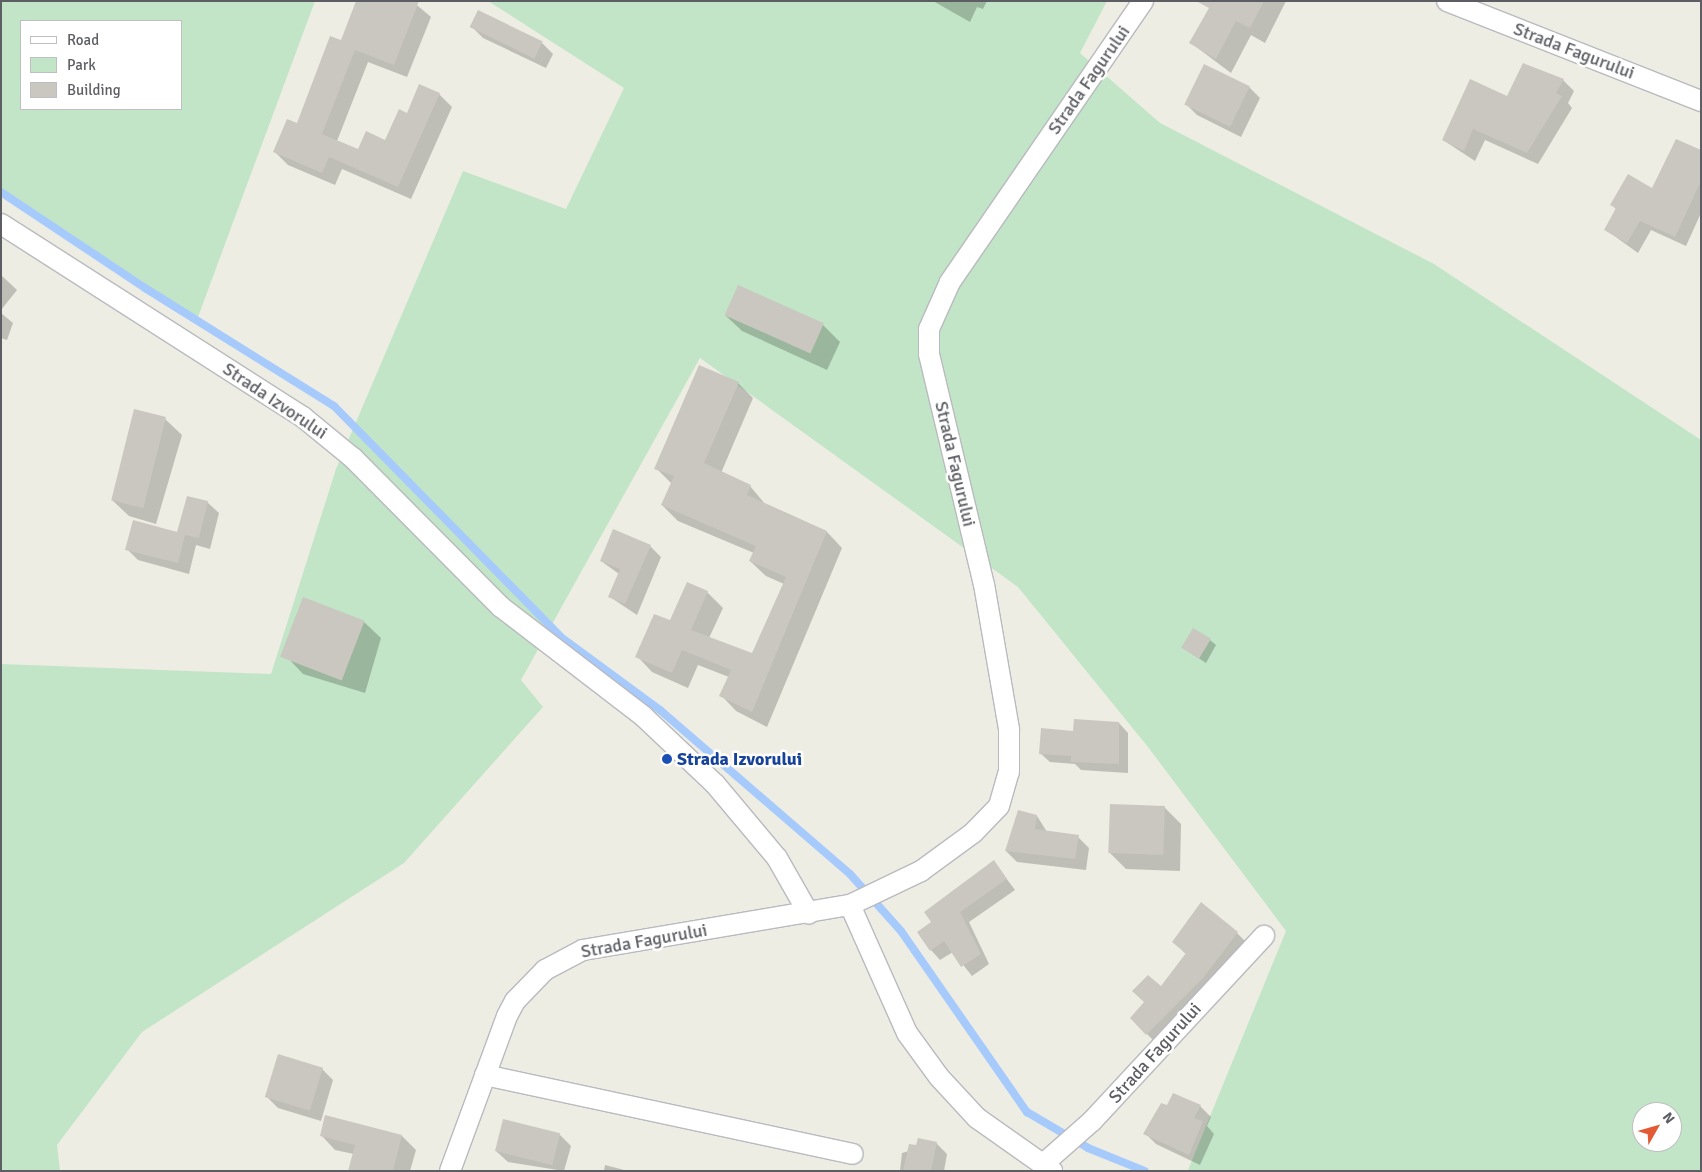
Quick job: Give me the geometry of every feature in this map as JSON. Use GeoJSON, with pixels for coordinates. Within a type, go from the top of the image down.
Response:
{"type":"FeatureCollection","features":[{"type":"Feature","properties":{"kind":"street","name":"Strada Fagurului"},"geometry":{"type":"LineString","coordinates":[[450,1171],[515,1000],[564,957],[583,950],[809,914],[854,903],[881,892],[921,871],[973,833],[998,806],[1009,772],[1009,729],[992,626],[929,354],[929,329],[950,282],[1143,1]]}},
{"type":"Feature","properties":{"kind":"street","name":"Strada Fagurului"},"geometry":{"type":"LineString","coordinates":[[1447,1],[1701,101]]}},
{"type":"Feature","properties":{"kind":"street","name":"Strada Izvorului"},"geometry":{"type":"LineString","coordinates":[[1,224],[303,417],[353,458],[501,607],[643,716],[715,784],[777,858],[809,914]]}},
{"type":"Feature","properties":{"kind":"street","name":"Strada Fagurului"},"geometry":{"type":"LineString","coordinates":[[854,903],[907,1033],[939,1077],[977,1118],[1047,1168],[1064,1147],[1264,936]]}},
{"type":"Feature","properties":{"kind":"street"},"geometry":{"type":"LineString","coordinates":[[485,1075],[853,1154]]}},
{"type":"Feature","properties":{"kind":"green space"},"geometry":{"type":"Polygon","coordinates":[[[1,1],[315,1],[198,317],[1,196],[1,1]]]}},
{"type":"Feature","properties":{"kind":"green space"},"geometry":{"type":"Polygon","coordinates":[[[488,1],[1107,1],[1080,53],[1160,123],[1434,264],[1701,440],[1701,1171],[1188,1170],[1286,931],[1148,747],[1018,587],[700,358],[521,680],[543,707],[404,863],[142,1032],[57,1145],[60,1171],[1,1171],[1,664],[271,674],[336,469],[463,171],[566,209],[624,88],[488,1]]]}},
{"type":"Feature","properties":{"kind":"building"},"geometry":{"type":"Polygon","coordinates":[[[356,1],[419,1],[394,65],[355,50],[322,134],[358,149],[366,131],[385,140],[399,109],[407,113],[419,84],[440,93],[398,187],[329,157],[322,173],[273,152],[287,119],[297,123],[330,36],[341,40],[356,1]]]}},
{"type":"Feature","properties":{"kind":"building"},"geometry":{"type":"Polygon","coordinates":[[[1196,1],[1264,1],[1250,28],[1236,21],[1216,59],[1189,43],[1209,8],[1196,1]]]}},
{"type":"Feature","properties":{"kind":"building"},"geometry":{"type":"Polygon","coordinates":[[[478,10],[543,42],[534,59],[470,27],[478,10]]]}},
{"type":"Feature","properties":{"kind":"building"},"geometry":{"type":"Polygon","coordinates":[[[1523,63],[1564,79],[1556,93],[1562,96],[1527,153],[1473,129],[1464,151],[1442,140],[1470,79],[1507,96],[1523,63]]]}},
{"type":"Feature","properties":{"kind":"building"},"geometry":{"type":"Polygon","coordinates":[[[1204,64],[1250,86],[1230,127],[1184,104],[1204,64]]]}},
{"type":"Feature","properties":{"kind":"building"},"geometry":{"type":"Polygon","coordinates":[[[1676,139],[1701,150],[1701,181],[1675,237],[1640,221],[1627,243],[1604,230],[1616,208],[1610,205],[1628,174],[1652,188],[1676,139]]]}},
{"type":"Feature","properties":{"kind":"building"},"geometry":{"type":"Polygon","coordinates":[[[738,285],[824,323],[810,353],[725,315],[738,285]]]}},
{"type":"Feature","properties":{"kind":"building"},"geometry":{"type":"Polygon","coordinates":[[[699,365],[739,382],[704,463],[751,485],[747,495],[827,531],[752,712],[719,696],[731,670],[682,650],[672,673],[635,657],[654,614],[670,620],[687,582],[708,591],[691,630],[752,653],[786,577],[749,561],[756,546],[661,505],[674,476],[654,469],[699,365]]]}},
{"type":"Feature","properties":{"kind":"building"},"geometry":{"type":"Polygon","coordinates":[[[134,409],[166,417],[143,508],[111,500],[134,409]]]}},
{"type":"Feature","properties":{"kind":"building"},"geometry":{"type":"Polygon","coordinates":[[[187,496],[208,501],[199,538],[185,535],[178,563],[125,550],[133,520],[177,532],[187,496]]]}},
{"type":"Feature","properties":{"kind":"building"},"geometry":{"type":"Polygon","coordinates":[[[613,529],[651,545],[625,604],[608,597],[620,569],[600,561],[613,529]]]}},
{"type":"Feature","properties":{"kind":"building"},"geometry":{"type":"Polygon","coordinates":[[[303,597],[365,621],[342,680],[280,657],[303,597]]]}},
{"type":"Feature","properties":{"kind":"building"},"geometry":{"type":"Polygon","coordinates":[[[1193,628],[1211,639],[1199,659],[1181,648],[1193,628]]]}},
{"type":"Feature","properties":{"kind":"building"},"geometry":{"type":"Polygon","coordinates":[[[1074,719],[1119,722],[1119,764],[1071,762],[1071,756],[1039,754],[1041,728],[1073,731],[1074,719]]]}},
{"type":"Feature","properties":{"kind":"building"},"geometry":{"type":"Polygon","coordinates":[[[1110,804],[1165,806],[1163,855],[1108,853],[1110,804]]]}},
{"type":"Feature","properties":{"kind":"building"},"geometry":{"type":"Polygon","coordinates":[[[1018,810],[1037,815],[1035,829],[1079,835],[1075,859],[1005,851],[1018,810]]]}},
{"type":"Feature","properties":{"kind":"building"},"geometry":{"type":"Polygon","coordinates":[[[994,860],[1007,879],[960,912],[981,954],[961,967],[944,941],[930,951],[917,932],[931,922],[924,912],[994,860]]]}},
{"type":"Feature","properties":{"kind":"building"},"geometry":{"type":"Polygon","coordinates":[[[1201,902],[1238,932],[1203,978],[1146,1035],[1130,1018],[1144,1002],[1132,991],[1148,975],[1161,986],[1186,953],[1172,942],[1201,902]]]}},
{"type":"Feature","properties":{"kind":"building"},"geometry":{"type":"Polygon","coordinates":[[[278,1054],[323,1068],[310,1111],[265,1097],[278,1054]]]}},
{"type":"Feature","properties":{"kind":"building"},"geometry":{"type":"Polygon","coordinates":[[[1173,1093],[1201,1105],[1194,1118],[1203,1121],[1189,1155],[1143,1134],[1161,1103],[1167,1105],[1173,1093]]]}},
{"type":"Feature","properties":{"kind":"building"},"geometry":{"type":"Polygon","coordinates":[[[325,1115],[402,1135],[393,1171],[348,1171],[355,1145],[320,1136],[325,1115]]]}},
{"type":"Feature","properties":{"kind":"building"},"geometry":{"type":"Polygon","coordinates":[[[503,1119],[560,1133],[552,1165],[495,1151],[503,1119]]]}},
{"type":"Feature","properties":{"kind":"building"},"geometry":{"type":"Polygon","coordinates":[[[918,1138],[937,1142],[931,1171],[903,1171],[909,1144],[916,1145],[918,1138]]]}},
{"type":"Feature","properties":{"kind":"waterway"},"geometry":{"type":"LineString","coordinates":[[1,192],[145,288],[334,406],[562,638],[660,710],[850,874],[901,931],[1027,1112],[1088,1148],[1145,1171]]}},
{"type":"Feature","properties":{"kind":"place","name":"Strada Izvorului"},"geometry":{"type":"Point","coordinates":[667,759]}}]}
